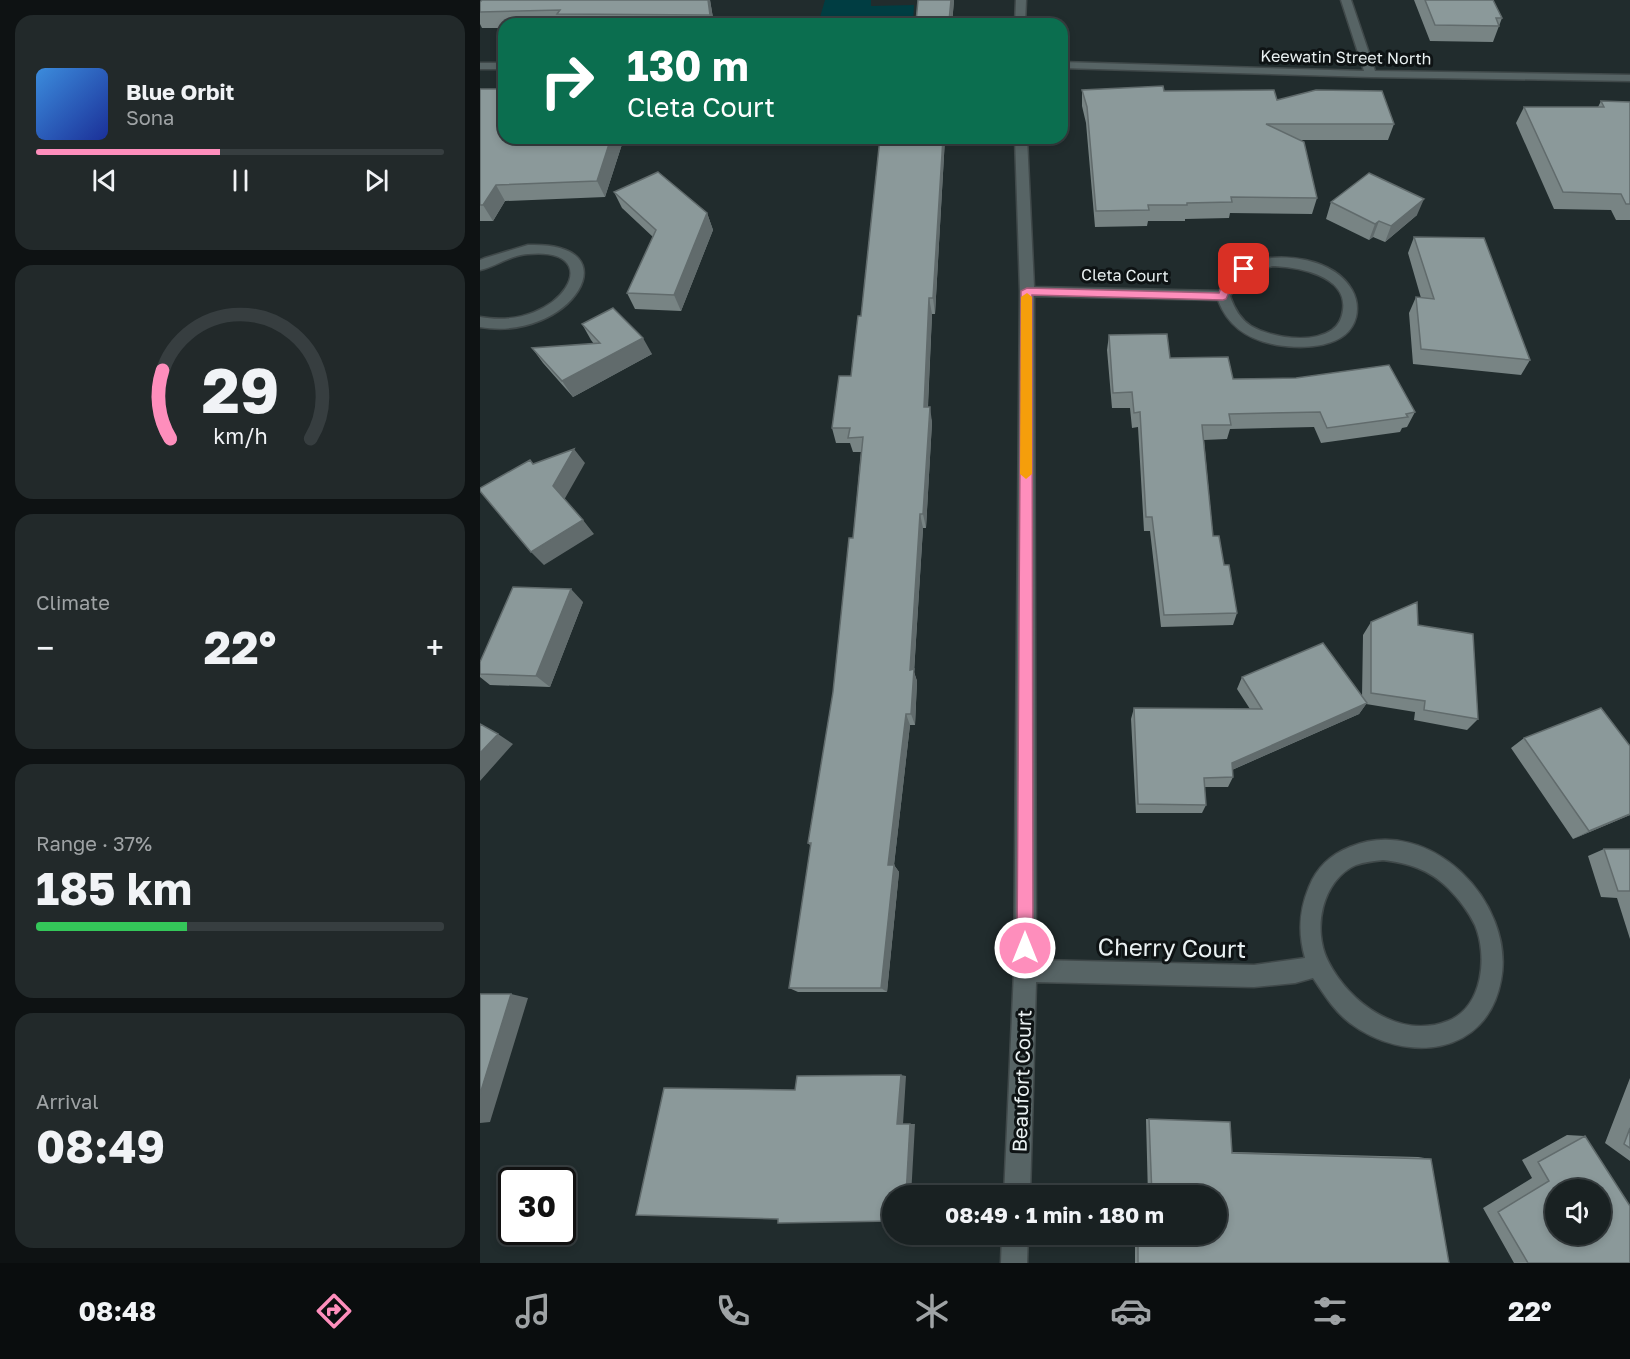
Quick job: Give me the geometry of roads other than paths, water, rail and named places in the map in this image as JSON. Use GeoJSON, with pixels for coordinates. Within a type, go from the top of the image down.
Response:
{"type":"FeatureCollection","features":[{"type":"Feature","properties":{"kind":"street"},"geometry":{"type":"LineString","coordinates":[[1020,18],[1021,0]]}},
{"type":"Feature","properties":{"kind":"street"},"geometry":{"type":"LineString","coordinates":[[1346,0],[1371,74]]}},
{"type":"Feature","properties":{"kind":"street","name":"Keewatin Street North"},"geometry":{"type":"LineString","coordinates":[[1068,65],[1371,74],[1630,78]]}},
{"type":"Feature","properties":{"kind":"street"},"geometry":{"type":"LineString","coordinates":[[480,66],[498,66]]}},
{"type":"Feature","properties":{"kind":"street","name":"Beaufort Court"},"geometry":{"type":"LineString","coordinates":[[1017,1185],[1025,971],[1027,291],[1021,144]]}},
{"type":"Feature","properties":{"kind":"street"},"geometry":{"type":"LineString","coordinates":[[480,266],[503,255],[522,250],[542,249],[558,252],[570,259],[577,268],[577,280],[572,293],[543,315],[523,322],[502,325],[480,322]]}},
{"type":"Feature","properties":{"kind":"street"},"geometry":{"type":"LineString","coordinates":[[1281,261],[1302,264],[1321,271],[1337,281],[1347,294],[1351,308],[1347,322],[1337,333],[1313,342],[1284,343],[1264,338],[1247,330],[1234,318],[1223,296],[1226,287],[1244,269],[1261,263],[1281,261]]}},
{"type":"Feature","properties":{"kind":"street","name":"Cleta Court"},"geometry":{"type":"LineString","coordinates":[[1027,291],[1223,296]]}},
{"type":"Feature","properties":{"kind":"street"},"geometry":{"type":"LineString","coordinates":[[1369,850],[1398,850],[1427,859],[1453,878],[1475,903],[1489,932],[1494,963],[1488,992],[1474,1016],[1451,1032],[1422,1038],[1391,1033],[1361,1018],[1337,994],[1318,965],[1311,933],[1313,903],[1324,878],[1344,859],[1369,850]]}},
{"type":"Feature","properties":{"kind":"street","name":"Cherry Court"},"geometry":{"type":"LineString","coordinates":[[1025,971],[1254,976],[1294,972],[1318,965]]}},
{"type":"Feature","properties":{"kind":"street"},"geometry":{"type":"LineString","coordinates":[[1014,1263],[1015,1245]]}}]}
